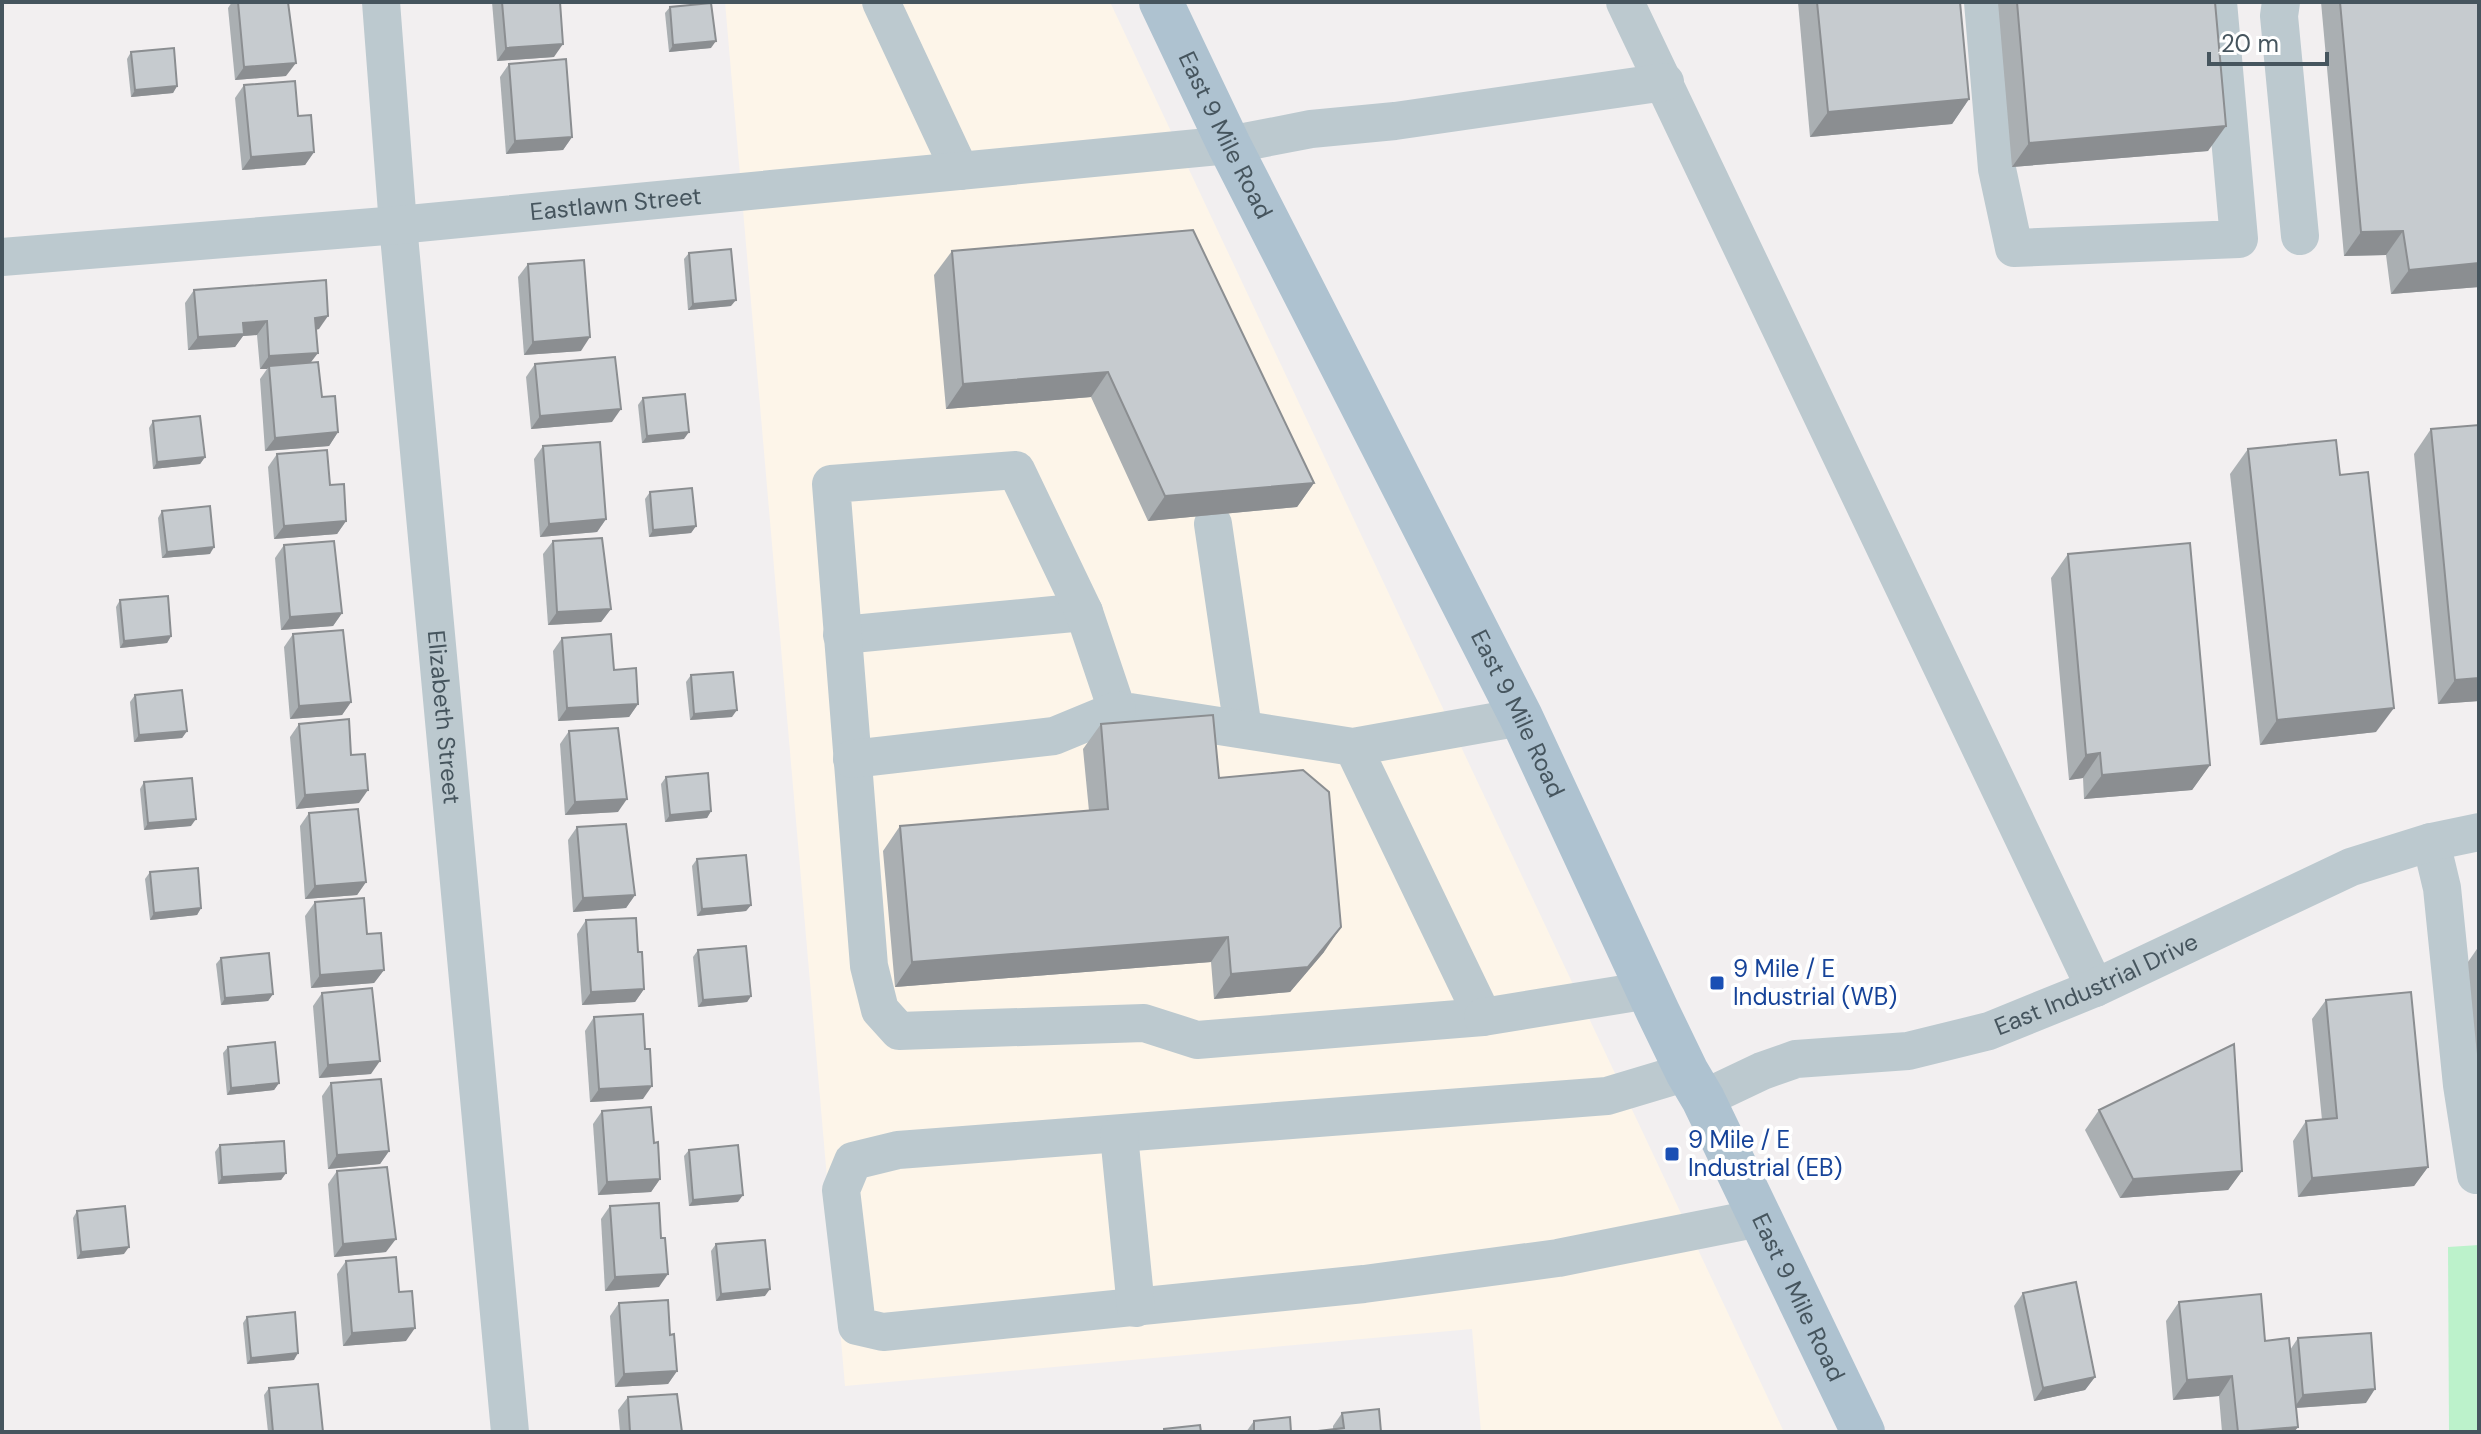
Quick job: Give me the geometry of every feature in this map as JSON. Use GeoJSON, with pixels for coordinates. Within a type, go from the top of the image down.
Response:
{"type":"FeatureCollection","features":[{"type":"Feature","properties":{"kind":"main road","name":"East 9 Mile Road"},"geometry":{"type":"LineString","coordinates":[[1161,2],[1229,145],[1521,717],[1863,1432]]}},
{"type":"Feature","properties":{"kind":"street","name":"Elizabeth Street"},"geometry":{"type":"LineString","coordinates":[[381,2],[398,225],[510,1432]]}},
{"type":"Feature","properties":{"kind":"street"},"geometry":{"type":"LineString","coordinates":[[881,2],[960,171]]}},
{"type":"Feature","properties":{"kind":"street"},"geometry":{"type":"LineString","coordinates":[[1625,2],[2095,988]]}},
{"type":"Feature","properties":{"kind":"street"},"geometry":{"type":"LineString","coordinates":[[1983,2],[1997,169],[2014,248],[2239,239],[2218,2]]}},
{"type":"Feature","properties":{"kind":"street"},"geometry":{"type":"LineString","coordinates":[[2281,2],[2279,16],[2300,236]]}},
{"type":"Feature","properties":{"kind":"street","name":"Eastlawn Street"},"geometry":{"type":"LineString","coordinates":[[2,257],[398,225],[1229,145],[1311,129],[1395,121],[1665,82]]}},
{"type":"Feature","properties":{"kind":"street"},"geometry":{"type":"LineString","coordinates":[[1117,710],[1084,612],[1016,470],[831,484],[869,966],[880,1010],[899,1031],[1144,1023],[1197,1040],[1483,1017],[1649,990]]}},
{"type":"Feature","properties":{"kind":"street"},"geometry":{"type":"LineString","coordinates":[[1213,524],[1243,729]]}},
{"type":"Feature","properties":{"kind":"street"},"geometry":{"type":"LineString","coordinates":[[842,635],[1084,612]]}},
{"type":"Feature","properties":{"kind":"street"},"geometry":{"type":"LineString","coordinates":[[852,759],[1054,736],[1117,710],[1353,747],[1521,717]]}},
{"type":"Feature","properties":{"kind":"street"},"geometry":{"type":"LineString","coordinates":[[1353,747],[1483,1017]]}},
{"type":"Feature","properties":{"kind":"street","name":"East Industrial Drive"},"geometry":{"type":"LineString","coordinates":[[1136,1308],[883,1332],[857,1326],[841,1190],[853,1161],[898,1150],[1607,1096],[1695,1085],[1762,1071],[1796,1059],[1908,1051],[1989,1031],[2095,988],[2351,867],[2431,842],[2479,832]]}},
{"type":"Feature","properties":{"kind":"street"},"geometry":{"type":"LineString","coordinates":[[2431,842],[2442,888],[2462,1085],[2476,1175]]}},
{"type":"Feature","properties":{"kind":"street"},"geometry":{"type":"LineString","coordinates":[[1119,1135],[1136,1308],[1364,1284],[1558,1258],[1759,1218]]}},
{"type":"Feature","properties":{"kind":"shaded area"},"geometry":{"type":"Polygon","coordinates":[[[725,2],[1110,2],[1784,1432],[1481,1432],[1472,1329],[845,1386],[725,2]]]}},
{"type":"Feature","properties":{"kind":"green space"},"geometry":{"type":"Polygon","coordinates":[[[2479,1245],[2479,1432],[2449,1432],[2448,1247],[2479,1245]]]}},
{"type":"Feature","properties":{"kind":"building"},"geometry":{"type":"Polygon","coordinates":[[[238,2],[288,2],[296,63],[244,67],[238,2]]]}},
{"type":"Feature","properties":{"kind":"building"},"geometry":{"type":"Polygon","coordinates":[[[502,2],[560,2],[563,44],[506,48],[502,2]]]}},
{"type":"Feature","properties":{"kind":"building"},"geometry":{"type":"Polygon","coordinates":[[[1817,2],[1960,2],[1969,99],[1828,112],[1817,2]]]}},
{"type":"Feature","properties":{"kind":"building"},"geometry":{"type":"Polygon","coordinates":[[[2017,2],[2215,2],[2226,126],[2029,143],[2017,2]]]}},
{"type":"Feature","properties":{"kind":"building"},"geometry":{"type":"Polygon","coordinates":[[[2340,2],[2479,2],[2479,263],[2409,270],[2403,231],[2361,232],[2340,2]]]}},
{"type":"Feature","properties":{"kind":"building"},"geometry":{"type":"Polygon","coordinates":[[[711,3],[716,41],[673,45],[670,7],[711,3]]]}},
{"type":"Feature","properties":{"kind":"building"},"geometry":{"type":"Polygon","coordinates":[[[174,48],[177,86],[135,90],[131,52],[174,48]]]}},
{"type":"Feature","properties":{"kind":"building"},"geometry":{"type":"Polygon","coordinates":[[[566,59],[572,137],[515,141],[509,64],[566,59]]]}},
{"type":"Feature","properties":{"kind":"building"},"geometry":{"type":"Polygon","coordinates":[[[295,81],[298,116],[311,115],[314,152],[251,157],[244,85],[295,81]]]}},
{"type":"Feature","properties":{"kind":"building"},"geometry":{"type":"Polygon","coordinates":[[[1193,230],[1314,483],[1165,496],[1108,372],[963,384],[952,251],[1193,230]]]}},
{"type":"Feature","properties":{"kind":"building"},"geometry":{"type":"Polygon","coordinates":[[[731,249],[736,300],[693,304],[689,253],[731,249]]]}},
{"type":"Feature","properties":{"kind":"building"},"geometry":{"type":"Polygon","coordinates":[[[584,260],[590,337],[533,342],[528,264],[584,260]]]}},
{"type":"Feature","properties":{"kind":"building"},"geometry":{"type":"Polygon","coordinates":[[[326,280],[328,316],[315,318],[318,353],[269,356],[267,321],[243,323],[244,334],[198,337],[194,290],[326,280]]]}},
{"type":"Feature","properties":{"kind":"building"},"geometry":{"type":"Polygon","coordinates":[[[615,357],[621,409],[540,416],[535,364],[615,357]]]}},
{"type":"Feature","properties":{"kind":"building"},"geometry":{"type":"Polygon","coordinates":[[[318,362],[322,397],[335,396],[338,432],[275,438],[269,366],[318,362]]]}},
{"type":"Feature","properties":{"kind":"building"},"geometry":{"type":"Polygon","coordinates":[[[685,394],[689,432],[647,436],[643,398],[685,394]]]}},
{"type":"Feature","properties":{"kind":"building"},"geometry":{"type":"Polygon","coordinates":[[[200,416],[205,457],[157,462],[153,421],[200,416]]]}},
{"type":"Feature","properties":{"kind":"building"},"geometry":{"type":"Polygon","coordinates":[[[2479,425],[2479,678],[2455,680],[2431,429],[2479,425]]]}},
{"type":"Feature","properties":{"kind":"building"},"geometry":{"type":"Polygon","coordinates":[[[2336,440],[2340,475],[2368,472],[2394,708],[2277,720],[2248,449],[2336,440]]]}},
{"type":"Feature","properties":{"kind":"building"},"geometry":{"type":"Polygon","coordinates":[[[600,442],[606,519],[549,524],[543,446],[600,442]]]}},
{"type":"Feature","properties":{"kind":"building"},"geometry":{"type":"Polygon","coordinates":[[[327,450],[330,485],[344,484],[346,521],[284,526],[277,454],[327,450]]]}},
{"type":"Feature","properties":{"kind":"building"},"geometry":{"type":"Polygon","coordinates":[[[692,488],[696,526],[653,530],[650,492],[692,488]]]}},
{"type":"Feature","properties":{"kind":"building"},"geometry":{"type":"Polygon","coordinates":[[[210,506],[214,547],[167,552],[162,511],[210,506]]]}},
{"type":"Feature","properties":{"kind":"building"},"geometry":{"type":"Polygon","coordinates":[[[602,538],[611,609],[557,612],[553,541],[602,538]]]}},
{"type":"Feature","properties":{"kind":"building"},"geometry":{"type":"Polygon","coordinates":[[[334,541],[342,613],[290,617],[284,545],[334,541]]]}},
{"type":"Feature","properties":{"kind":"building"},"geometry":{"type":"Polygon","coordinates":[[[2190,543],[2210,765],[2102,775],[2100,753],[2086,755],[2068,554],[2190,543]]]}},
{"type":"Feature","properties":{"kind":"building"},"geometry":{"type":"Polygon","coordinates":[[[168,596],[171,636],[124,641],[120,600],[168,596]]]}},
{"type":"Feature","properties":{"kind":"building"},"geometry":{"type":"Polygon","coordinates":[[[343,630],[351,702],[299,706],[293,634],[343,630]]]}},
{"type":"Feature","properties":{"kind":"building"},"geometry":{"type":"Polygon","coordinates":[[[611,634],[614,670],[636,668],[638,704],[567,708],[562,638],[611,634]]]}},
{"type":"Feature","properties":{"kind":"building"},"geometry":{"type":"Polygon","coordinates":[[[733,672],[737,710],[694,714],[691,675],[733,672]]]}},
{"type":"Feature","properties":{"kind":"building"},"geometry":{"type":"Polygon","coordinates":[[[182,690],[187,731],[139,735],[135,695],[182,690]]]}},
{"type":"Feature","properties":{"kind":"building"},"geometry":{"type":"Polygon","coordinates":[[[1213,715],[1219,778],[1303,770],[1329,792],[1341,927],[1308,967],[1231,974],[1228,937],[912,962],[900,826],[1108,809],[1101,724],[1213,715]]]}},
{"type":"Feature","properties":{"kind":"building"},"geometry":{"type":"Polygon","coordinates":[[[349,719],[351,755],[365,754],[368,790],[305,795],[299,724],[349,719]]]}},
{"type":"Feature","properties":{"kind":"building"},"geometry":{"type":"Polygon","coordinates":[[[618,728],[627,799],[575,802],[569,731],[618,728]]]}},
{"type":"Feature","properties":{"kind":"building"},"geometry":{"type":"Polygon","coordinates":[[[708,773],[711,811],[670,815],[666,777],[708,773]]]}},
{"type":"Feature","properties":{"kind":"building"},"geometry":{"type":"Polygon","coordinates":[[[192,778],[196,819],[148,823],[144,782],[192,778]]]}},
{"type":"Feature","properties":{"kind":"building"},"geometry":{"type":"Polygon","coordinates":[[[358,809],[366,882],[315,886],[309,813],[358,809]]]}},
{"type":"Feature","properties":{"kind":"building"},"geometry":{"type":"Polygon","coordinates":[[[626,824],[635,895],[583,898],[577,827],[626,824]]]}},
{"type":"Feature","properties":{"kind":"building"},"geometry":{"type":"Polygon","coordinates":[[[746,855],[751,905],[702,909],[697,859],[746,855]]]}},
{"type":"Feature","properties":{"kind":"building"},"geometry":{"type":"Polygon","coordinates":[[[198,868],[201,908],[154,913],[150,872],[198,868]]]}},
{"type":"Feature","properties":{"kind":"building"},"geometry":{"type":"Polygon","coordinates":[[[364,898],[367,934],[381,933],[384,970],[320,975],[315,902],[364,898]]]}},
{"type":"Feature","properties":{"kind":"building"},"geometry":{"type":"Polygon","coordinates":[[[636,918],[644,989],[591,992],[586,920],[636,918]]]}},
{"type":"Feature","properties":{"kind":"building"},"geometry":{"type":"Polygon","coordinates":[[[746,946],[751,996],[703,1000],[698,950],[746,946]]]}},
{"type":"Feature","properties":{"kind":"building"},"geometry":{"type":"Polygon","coordinates":[[[269,953],[273,994],[225,998],[221,958],[269,953]]]}},
{"type":"Feature","properties":{"kind":"building"},"geometry":{"type":"Polygon","coordinates":[[[372,988],[380,1061],[328,1065],[322,993],[372,988]]]}},
{"type":"Feature","properties":{"kind":"building"},"geometry":{"type":"Polygon","coordinates":[[[2411,992],[2428,1167],[2312,1178],[2306,1121],[2337,1118],[2326,1000],[2411,992]]]}},
{"type":"Feature","properties":{"kind":"building"},"geometry":{"type":"Polygon","coordinates":[[[643,1014],[645,1049],[650,1049],[652,1086],[599,1089],[594,1017],[643,1014]]]}},
{"type":"Feature","properties":{"kind":"building"},"geometry":{"type":"Polygon","coordinates":[[[275,1042],[279,1083],[231,1088],[228,1047],[275,1042]]]}},
{"type":"Feature","properties":{"kind":"building"},"geometry":{"type":"Polygon","coordinates":[[[2234,1044],[2242,1171],[2133,1179],[2099,1110],[2234,1044]]]}},
{"type":"Feature","properties":{"kind":"building"},"geometry":{"type":"Polygon","coordinates":[[[381,1079],[389,1151],[337,1155],[331,1083],[381,1079]]]}},
{"type":"Feature","properties":{"kind":"building"},"geometry":{"type":"Polygon","coordinates":[[[651,1107],[654,1143],[658,1142],[660,1179],[607,1182],[602,1111],[651,1107]]]}},
{"type":"Feature","properties":{"kind":"building"},"geometry":{"type":"Polygon","coordinates":[[[284,1141],[286,1173],[222,1177],[220,1145],[284,1141]]]}},
{"type":"Feature","properties":{"kind":"building"},"geometry":{"type":"Polygon","coordinates":[[[738,1145],[743,1195],[693,1200],[689,1150],[738,1145]]]}},
{"type":"Feature","properties":{"kind":"building"},"geometry":{"type":"Polygon","coordinates":[[[387,1167],[396,1239],[343,1244],[337,1171],[387,1167]]]}},
{"type":"Feature","properties":{"kind":"building"},"geometry":{"type":"Polygon","coordinates":[[[659,1203],[661,1238],[665,1238],[668,1274],[615,1277],[610,1206],[659,1203]]]}},
{"type":"Feature","properties":{"kind":"building"},"geometry":{"type":"Polygon","coordinates":[[[125,1206],[129,1247],[81,1252],[77,1211],[125,1206]]]}},
{"type":"Feature","properties":{"kind":"building"},"geometry":{"type":"Polygon","coordinates":[[[765,1240],[770,1289],[721,1294],[716,1244],[765,1240]]]}},
{"type":"Feature","properties":{"kind":"building"},"geometry":{"type":"Polygon","coordinates":[[[396,1257],[399,1292],[412,1291],[415,1328],[352,1333],[346,1261],[396,1257]]]}},
{"type":"Feature","properties":{"kind":"building"},"geometry":{"type":"Polygon","coordinates":[[[2076,1282],[2095,1377],[2043,1388],[2023,1293],[2076,1282]]]}},
{"type":"Feature","properties":{"kind":"building"},"geometry":{"type":"Polygon","coordinates":[[[2261,1294],[2265,1341],[2289,1338],[2298,1427],[2238,1432],[2232,1376],[2187,1380],[2179,1302],[2261,1294]]]}},
{"type":"Feature","properties":{"kind":"building"},"geometry":{"type":"Polygon","coordinates":[[[668,1300],[670,1335],[674,1334],[677,1371],[624,1374],[619,1303],[668,1300]]]}},
{"type":"Feature","properties":{"kind":"building"},"geometry":{"type":"Polygon","coordinates":[[[295,1312],[298,1353],[251,1358],[247,1317],[295,1312]]]}},
{"type":"Feature","properties":{"kind":"building"},"geometry":{"type":"Polygon","coordinates":[[[2371,1333],[2375,1389],[2303,1395],[2298,1338],[2371,1333]]]}},
{"type":"Feature","properties":{"kind":"building"},"geometry":{"type":"Polygon","coordinates":[[[318,1384],[323,1432],[273,1432],[269,1388],[318,1384]]]}},
{"type":"Feature","properties":{"kind":"building"},"geometry":{"type":"Polygon","coordinates":[[[677,1394],[682,1432],[630,1432],[628,1397],[677,1394]]]}},
{"type":"Feature","properties":{"kind":"building"},"geometry":{"type":"Polygon","coordinates":[[[1379,1409],[1381,1432],[1309,1432],[1344,1428],[1342,1413],[1379,1409]]]}},
{"type":"Feature","properties":{"kind":"building"},"geometry":{"type":"Polygon","coordinates":[[[1290,1417],[1291,1432],[1254,1432],[1254,1421],[1290,1417]]]}},
{"type":"Feature","properties":{"kind":"building"},"geometry":{"type":"Polygon","coordinates":[[[1200,1425],[1201,1432],[1164,1432],[1164,1429],[1200,1425]]]}},
{"type":"Feature","properties":{"kind":"place","name":"9 Mile / E Industrial (WB)"},"geometry":{"type":"Point","coordinates":[1717,983]}},
{"type":"Feature","properties":{"kind":"place","name":"9 Mile / E Industrial (EB)"},"geometry":{"type":"Point","coordinates":[1672,1154]}}]}
